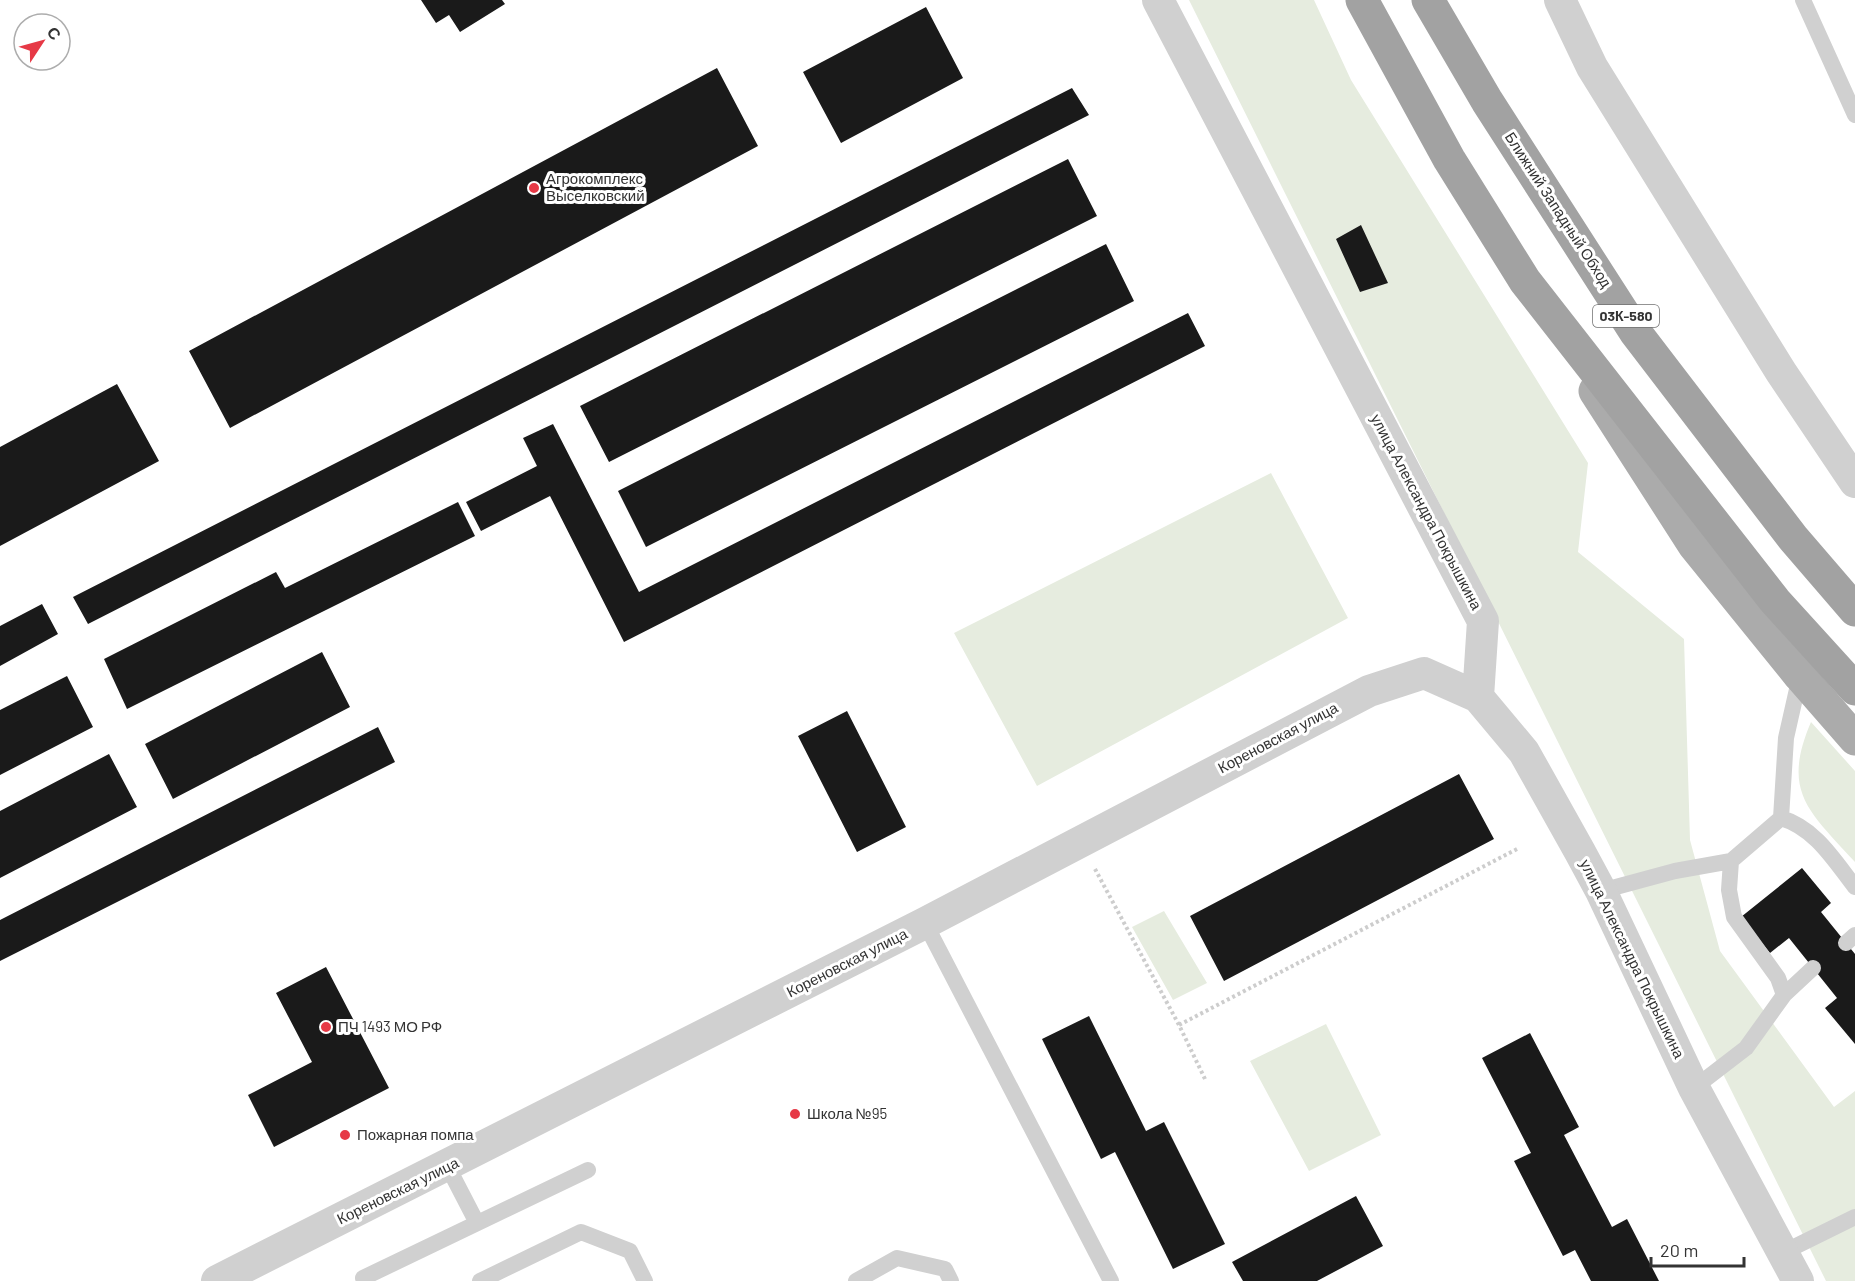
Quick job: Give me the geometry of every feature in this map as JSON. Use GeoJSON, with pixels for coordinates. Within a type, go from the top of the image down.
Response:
{"type":"FeatureCollection","features":[{"type":"Feature","properties":{"kind":"highway"},"geometry":{"type":"LineString","coordinates":[[1362,0],[1449,159],[1525,281],[1775,601],[1855,690]]}},
{"type":"Feature","properties":{"kind":"highway","name":"Ближний Западный Обход"},"geometry":{"type":"LineString","coordinates":[[1428,0],[1487,101],[1636,333],[1792,538],[1855,610]]}},
{"type":"Feature","properties":{"kind":"main road"},"geometry":{"type":"LineString","coordinates":[[1525,281],[1694,545],[1800,676],[1855,739]]}},
{"type":"Feature","properties":{"kind":"street","name":"улица Александра Покрышкина"},"geometry":{"type":"LineString","coordinates":[[1158,0],[1484,621],[1478,697],[1524,752],[1602,891],[1694,1088],[1798,1281]]}},
{"type":"Feature","properties":{"kind":"street"},"geometry":{"type":"LineString","coordinates":[[1560,0],[1592,66],[1780,372],[1855,482]]}},
{"type":"Feature","properties":{"kind":"street","name":"Кореновская улица"},"geometry":{"type":"LineString","coordinates":[[218,1281],[448,1167],[925,923],[1369,691],[1424,673],[1478,697]]}},
{"type":"Feature","properties":{"kind":"lane"},"geometry":{"type":"LineString","coordinates":[[1803,0],[1855,115]]}},
{"type":"Feature","properties":{"kind":"lane"},"geometry":{"type":"LineString","coordinates":[[1602,891],[1675,871],[1731,861],[1781,818],[1786,738],[1800,676]]}},
{"type":"Feature","properties":{"kind":"lane"},"geometry":{"type":"LineString","coordinates":[[1781,818],[1796,822],[1812,833],[1855,886]]}},
{"type":"Feature","properties":{"kind":"lane"},"geometry":{"type":"LineString","coordinates":[[1731,861],[1728,890],[1734,917],[1778,978],[1784,995]]}},
{"type":"Feature","properties":{"kind":"lane"},"geometry":{"type":"LineString","coordinates":[[925,923],[1110,1281]]}},
{"type":"Feature","properties":{"kind":"lane"},"geometry":{"type":"LineString","coordinates":[[1694,1088],[1746,1048],[1784,995],[1813,968]]}},
{"type":"Feature","properties":{"kind":"lane"},"geometry":{"type":"LineString","coordinates":[[448,1167],[477,1223]]}},
{"type":"Feature","properties":{"kind":"lane"},"geometry":{"type":"LineString","coordinates":[[363,1278],[588,1170]]}},
{"type":"Feature","properties":{"kind":"lane"},"geometry":{"type":"LineString","coordinates":[[1782,1253],[1855,1217]]}},
{"type":"Feature","properties":{"kind":"lane"},"geometry":{"type":"LineString","coordinates":[[480,1281],[581,1232],[630,1251],[645,1281]]}},
{"type":"Feature","properties":{"kind":"lane"},"geometry":{"type":"LineString","coordinates":[[856,1281],[897,1258],[945,1269],[951,1281]]}},
{"type":"Feature","properties":{"kind":"path"},"geometry":{"type":"LineString","coordinates":[[1081,842],[1179,1025],[1205,1079]]}},
{"type":"Feature","properties":{"kind":"path"},"geometry":{"type":"LineString","coordinates":[[1179,1025],[1519,848]]}},
{"type":"Feature","properties":{"kind":"shaded area"},"geometry":{"type":"Polygon","coordinates":[[[1189,0],[1314,0],[1351,80],[1588,463],[1578,552],[1684,639],[1690,840],[1720,951],[1834,1107],[1855,1091],[1855,1281],[1826,1281],[1189,0]]]}},
{"type":"Feature","properties":{"kind":"shaded area"},"geometry":{"type":"Polygon","coordinates":[[[1271,473],[1348,618],[1037,786],[954,633],[1271,473]]]}},
{"type":"Feature","properties":{"kind":"shaded area"},"geometry":{"type":"Polygon","coordinates":[[[1811,722],[1855,771],[1855,862],[1813,814],[1800,784],[1799,766],[1802,746],[1811,722]]]}},
{"type":"Feature","properties":{"kind":"shaded area"},"geometry":{"type":"Polygon","coordinates":[[[1164,911],[1207,983],[1173,1000],[1132,927],[1164,911]]]}},
{"type":"Feature","properties":{"kind":"shaded area"},"geometry":{"type":"Polygon","coordinates":[[[1326,1024],[1381,1135],[1309,1171],[1250,1061],[1326,1024]]]}},
{"type":"Feature","properties":{"kind":"building"},"geometry":{"type":"Polygon","coordinates":[[[421,0],[502,0],[505,4],[460,32],[449,15],[436,23],[421,0]]]}},
{"type":"Feature","properties":{"kind":"building"},"geometry":{"type":"Polygon","coordinates":[[[926,7],[963,78],[841,143],[803,72],[926,7]]]}},
{"type":"Feature","properties":{"kind":"building"},"geometry":{"type":"Polygon","coordinates":[[[717,68],[758,146],[230,428],[189,351],[717,68]]]}},
{"type":"Feature","properties":{"kind":"building"},"geometry":{"type":"Polygon","coordinates":[[[1072,88],[1089,115],[88,624],[73,597],[1072,88]]]}},
{"type":"Feature","properties":{"kind":"building"},"geometry":{"type":"Polygon","coordinates":[[[1068,159],[1097,216],[609,462],[580,406],[1068,159]]]}},
{"type":"Feature","properties":{"kind":"building"},"geometry":{"type":"Polygon","coordinates":[[[1361,225],[1388,283],[1360,292],[1336,239],[1361,225]]]}},
{"type":"Feature","properties":{"kind":"building"},"geometry":{"type":"Polygon","coordinates":[[[1106,244],[1134,301],[646,547],[618,491],[1106,244]]]}},
{"type":"Feature","properties":{"kind":"building"},"geometry":{"type":"Polygon","coordinates":[[[1188,313],[1205,346],[624,642],[550,496],[481,531],[466,502],[537,466],[523,438],[553,424],[639,592],[1188,313]]]}},
{"type":"Feature","properties":{"kind":"building"},"geometry":{"type":"Polygon","coordinates":[[[117,384],[159,461],[0,546],[0,447],[117,384]]]}},
{"type":"Feature","properties":{"kind":"building"},"geometry":{"type":"Polygon","coordinates":[[[458,502],[475,536],[127,709],[104,659],[276,572],[285,588],[458,502]]]}},
{"type":"Feature","properties":{"kind":"building"},"geometry":{"type":"Polygon","coordinates":[[[42,604],[58,634],[0,666],[0,626],[42,604]]]}},
{"type":"Feature","properties":{"kind":"building"},"geometry":{"type":"Polygon","coordinates":[[[322,652],[350,707],[173,799],[145,744],[322,652]]]}},
{"type":"Feature","properties":{"kind":"building"},"geometry":{"type":"Polygon","coordinates":[[[67,676],[93,727],[0,775],[0,710],[67,676]]]}},
{"type":"Feature","properties":{"kind":"building"},"geometry":{"type":"Polygon","coordinates":[[[847,711],[906,827],[857,852],[798,736],[847,711]]]}},
{"type":"Feature","properties":{"kind":"building"},"geometry":{"type":"Polygon","coordinates":[[[378,727],[395,762],[0,961],[0,920],[378,727]]]}},
{"type":"Feature","properties":{"kind":"building"},"geometry":{"type":"Polygon","coordinates":[[[109,754],[137,807],[0,878],[0,811],[109,754]]]}},
{"type":"Feature","properties":{"kind":"building"},"geometry":{"type":"Polygon","coordinates":[[[1459,774],[1494,839],[1224,981],[1190,916],[1459,774]]]}},
{"type":"Feature","properties":{"kind":"building"},"geometry":{"type":"Polygon","coordinates":[[[1802,868],[1831,903],[1821,912],[1855,954],[1855,1044],[1825,1008],[1837,998],[1789,938],[1770,953],[1741,917],[1802,868]]]}},
{"type":"Feature","properties":{"kind":"building","name":"ПЧ 1493 МО РФ"},"geometry":{"type":"Polygon","coordinates":[[[326,967],[389,1088],[274,1147],[248,1095],[312,1062],[276,993],[326,967]]]}},
{"type":"Feature","properties":{"kind":"building"},"geometry":{"type":"Polygon","coordinates":[[[1089,1016],[1146,1131],[1164,1122],[1225,1244],[1173,1269],[1115,1152],[1101,1159],[1042,1039],[1089,1016]]]}},
{"type":"Feature","properties":{"kind":"building"},"geometry":{"type":"Polygon","coordinates":[[[1530,1033],[1579,1127],[1564,1135],[1612,1227],[1627,1219],[1659,1281],[1591,1281],[1575,1250],[1563,1256],[1514,1161],[1531,1153],[1482,1058],[1530,1033]]]}},
{"type":"Feature","properties":{"kind":"building"},"geometry":{"type":"Polygon","coordinates":[[[1356,1196],[1383,1246],[1317,1281],[1243,1281],[1232,1262],[1356,1196]]]}},
{"type":"Feature","properties":{"kind":"place","name":"Агрокомплекс Выселковский"},"geometry":{"type":"Point","coordinates":[534,188]}},
{"type":"Feature","properties":{"kind":"place","name":"ПЧ 1493 МО РФ"},"geometry":{"type":"Point","coordinates":[326,1027]}},
{"type":"Feature","properties":{"kind":"place","name":"Школа №95"},"geometry":{"type":"Point","coordinates":[795,1114]}},
{"type":"Feature","properties":{"kind":"place","name":"Пожарная помпа"},"geometry":{"type":"Point","coordinates":[345,1135]}}]}
